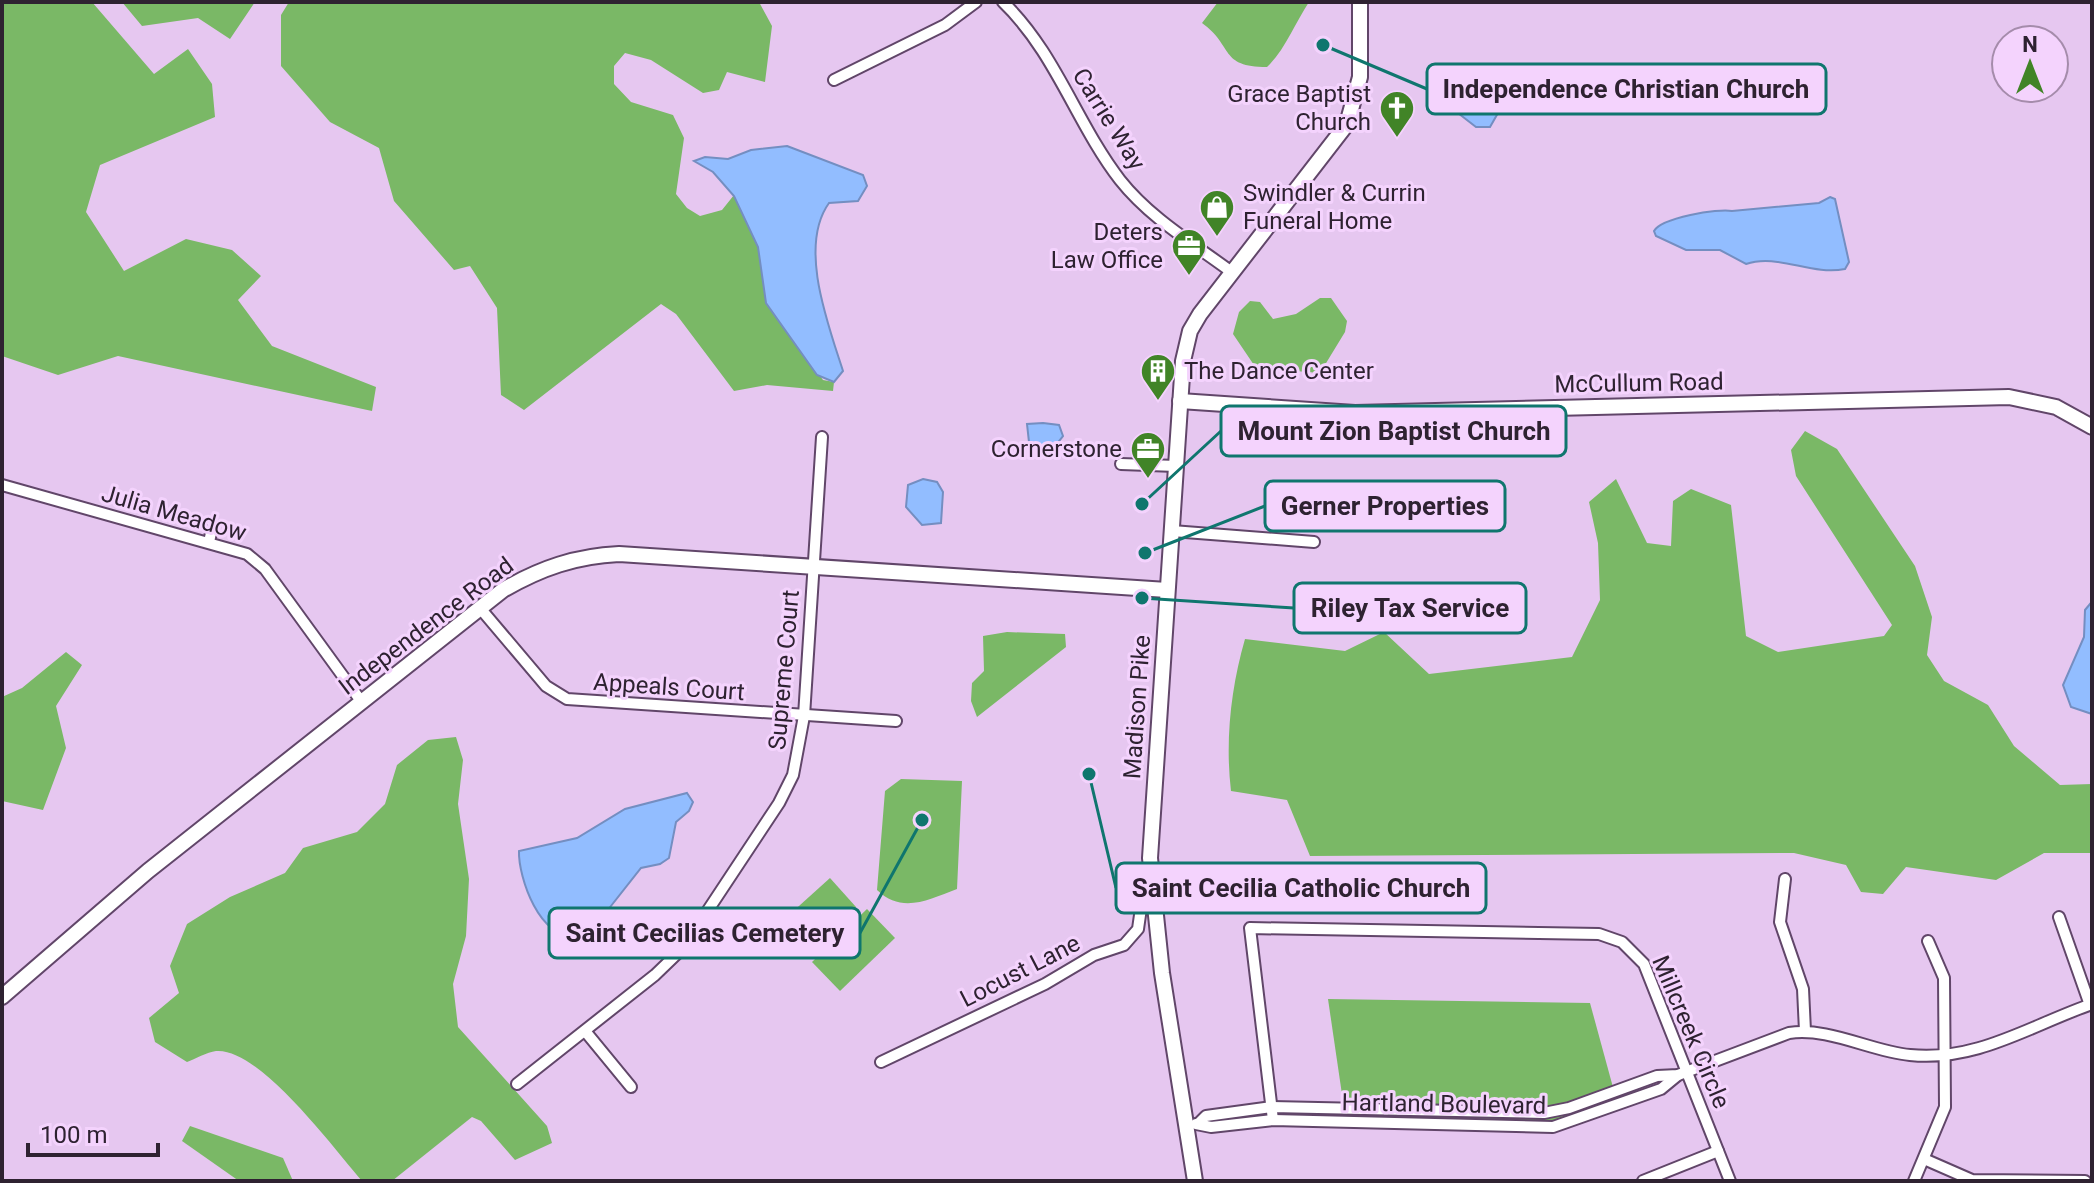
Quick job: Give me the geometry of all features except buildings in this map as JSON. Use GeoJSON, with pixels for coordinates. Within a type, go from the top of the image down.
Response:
{"type":"FeatureCollection","features":[{"type":"Feature","properties":{"kind":"street"},"geometry":{"type":"LineString","coordinates":[[834,80],[945,25],[976,2]]}},
{"type":"Feature","properties":{"kind":"street","name":"Carrie Way"},"geometry":{"type":"LineString","coordinates":[[1003,2],[1036,36],[1120,180],[1159,219],[1233,273]]}},
{"type":"Feature","properties":{"kind":"street","name":"Madison Pike"},"geometry":{"type":"LineString","coordinates":[[1195,1181],[1193,1124],[1153,900],[1151,825],[1183,361],[1190,331],[1347,124],[1360,77],[1360,2]]}},
{"type":"Feature","properties":{"kind":"street","name":"McCullum Road"},"geometry":{"type":"LineString","coordinates":[[1180,401],[1355,413],[2009,397],[2056,407],[2091,425]]}},
{"type":"Feature","properties":{"kind":"street","name":"Supreme Court"},"geometry":{"type":"LineString","coordinates":[[517,1084],[683,948],[779,803],[795,766],[804,716],[822,437]]}},
{"type":"Feature","properties":{"kind":"street"},"geometry":{"type":"LineString","coordinates":[[1121,464],[1176,466]]}},
{"type":"Feature","properties":{"kind":"street","name":"Julia Meadow"},"geometry":{"type":"LineString","coordinates":[[2,485],[209,542],[258,560],[361,701]]}},
{"type":"Feature","properties":{"kind":"street"},"geometry":{"type":"LineString","coordinates":[[209,542],[213,524]]}},
{"type":"Feature","properties":{"kind":"street"},"geometry":{"type":"LineString","coordinates":[[1172,531],[1314,542]]}},
{"type":"Feature","properties":{"kind":"street","name":"Independence Road"},"geometry":{"type":"LineString","coordinates":[[2,997],[148,871],[361,701],[503,590],[540,569],[585,557],[642,555],[1167,590]]}},
{"type":"Feature","properties":{"kind":"street","name":"Appeals Court"},"geometry":{"type":"LineString","coordinates":[[480,608],[546,686],[567,699],[896,721]]}},
{"type":"Feature","properties":{"kind":"street"},"geometry":{"type":"LineString","coordinates":[[1785,879],[1780,922],[1803,989],[1805,1031]]}},
{"type":"Feature","properties":{"kind":"street","name":"Locust Lane"},"geometry":{"type":"LineString","coordinates":[[881,1062],[1045,984],[1094,955],[1124,945],[1138,929],[1142,901],[1153,900]]}},
{"type":"Feature","properties":{"kind":"street"},"geometry":{"type":"LineString","coordinates":[[2059,917],[2091,1004]]}},
{"type":"Feature","properties":{"kind":"street","name":"Millcreek Circle"},"geometry":{"type":"LineString","coordinates":[[1273,1120],[1250,928],[1610,937],[1629,947],[1644,964],[1682,1073],[1730,1181]]}},
{"type":"Feature","properties":{"kind":"street"},"geometry":{"type":"LineString","coordinates":[[1914,1181],[1945,1107],[1944,978],[1928,941]]}},
{"type":"Feature","properties":{"kind":"street","name":"Hartland Boulevard"},"geometry":{"type":"LineString","coordinates":[[1193,1124],[1206,1116],[1272,1107],[1544,1113],[1569,1108],[1657,1076],[1682,1073],[1761,1042],[1805,1031],[1894,1053],[1943,1055],[1992,1046],[2091,1004]]}},
{"type":"Feature","properties":{"kind":"street"},"geometry":{"type":"LineString","coordinates":[[585,1031],[631,1087]]}},
{"type":"Feature","properties":{"kind":"street","name":"Hartland Boulevard"},"geometry":{"type":"LineString","coordinates":[[1193,1124],[1211,1127],[1273,1120],[1553,1127],[1661,1089],[1682,1073]]}},
{"type":"Feature","properties":{"kind":"street"},"geometry":{"type":"LineString","coordinates":[[1643,1181],[1718,1151]]}},
{"type":"Feature","properties":{"kind":"street"},"geometry":{"type":"LineString","coordinates":[[1924,1159],[1972,1180],[2085,1181]]}},
{"type":"Feature","properties":{"kind":"green space"},"geometry":{"type":"Polygon","coordinates":[[[2,2],[92,2],[154,74],[188,49],[212,84],[215,117],[100,165],[86,212],[124,271],[186,239],[232,250],[261,276],[238,300],[272,346],[376,387],[372,411],[118,356],[58,375],[2,356],[2,2]]]}},
{"type":"Feature","properties":{"kind":"green space"},"geometry":{"type":"Polygon","coordinates":[[[122,2],[255,2],[230,39],[198,18],[142,26],[122,2]]]}},
{"type":"Feature","properties":{"kind":"green space"},"geometry":{"type":"Polygon","coordinates":[[[289,2],[759,2],[772,26],[765,82],[727,72],[719,90],[703,93],[651,60],[625,53],[614,66],[614,84],[631,102],[673,115],[684,138],[676,194],[687,208],[700,216],[722,210],[734,195],[758,247],[767,303],[823,380],[834,382],[833,391],[767,385],[734,391],[676,314],[661,304],[524,410],[501,395],[497,308],[470,266],[454,270],[394,201],[379,148],[330,122],[281,66],[281,15],[289,2]]]}},
{"type":"Feature","properties":{"kind":"green space"},"geometry":{"type":"Polygon","coordinates":[[[1218,2],[1309,2],[1285,44],[1267,67],[1252,66],[1234,59],[1202,23],[1218,2]]]}},
{"type":"Feature","properties":{"kind":"green space"},"geometry":{"type":"Polygon","coordinates":[[[1320,298],[1331,298],[1347,321],[1345,332],[1320,373],[1256,368],[1233,334],[1239,312],[1250,301],[1260,302],[1273,319],[1296,314],[1320,298]]]}},
{"type":"Feature","properties":{"kind":"green space"},"geometry":{"type":"Polygon","coordinates":[[[1805,431],[1837,449],[1915,566],[1932,617],[1927,655],[1944,681],[1988,705],[2014,746],[2060,785],[2092,784],[2092,853],[2044,853],[1996,880],[1906,867],[1883,894],[1861,892],[1846,865],[1794,853],[1310,856],[1287,800],[1231,791],[1230,714],[1245,639],[1345,651],[1384,632],[1429,674],[1572,657],[1600,600],[1598,543],[1589,502],[1616,479],[1647,543],[1671,546],[1673,501],[1691,489],[1731,505],[1746,636],[1778,652],[1884,636],[1892,625],[1796,476],[1791,450],[1805,431]]]}},
{"type":"Feature","properties":{"kind":"green space"},"geometry":{"type":"Polygon","coordinates":[[[1007,632],[1065,634],[1066,647],[977,717],[971,701],[972,683],[984,671],[983,636],[1007,632]]]}},
{"type":"Feature","properties":{"kind":"green space"},"geometry":{"type":"Polygon","coordinates":[[[66,652],[82,665],[56,706],[66,748],[43,810],[2,801],[2,697],[22,688],[66,652]]]}},
{"type":"Feature","properties":{"kind":"green space"},"geometry":{"type":"Polygon","coordinates":[[[456,737],[463,760],[458,804],[469,879],[466,936],[453,984],[458,1027],[547,1126],[552,1143],[515,1160],[481,1121],[472,1117],[392,1181],[362,1181],[295,1102],[253,1065],[233,1054],[216,1051],[187,1062],[155,1042],[149,1018],[179,993],[170,966],[187,924],[230,897],[285,873],[303,848],[357,832],[385,804],[397,765],[428,740],[456,737]]]}},
{"type":"Feature","properties":{"kind":"green space"},"geometry":{"type":"Polygon","coordinates":[[[901,779],[962,781],[957,889],[916,903],[896,902],[877,890],[885,791],[901,779]]]}},
{"type":"Feature","properties":{"kind":"green space"},"geometry":{"type":"Polygon","coordinates":[[[830,878],[856,907],[815,944],[789,915],[830,878]]]}},
{"type":"Feature","properties":{"kind":"green space"},"geometry":{"type":"Polygon","coordinates":[[[867,909],[895,938],[840,991],[812,962],[867,909]]]}},
{"type":"Feature","properties":{"kind":"green space"},"geometry":{"type":"Polygon","coordinates":[[[1328,999],[1590,1003],[1614,1091],[1569,1108],[1344,1108],[1328,999]]]}},
{"type":"Feature","properties":{"kind":"green space"},"geometry":{"type":"Polygon","coordinates":[[[1576,1109],[1579,1114],[1550,1122],[1290,1115],[1292,1110],[1576,1109]]]}},
{"type":"Feature","properties":{"kind":"green space"},"geometry":{"type":"Polygon","coordinates":[[[190,1126],[283,1158],[293,1181],[239,1181],[182,1141],[190,1126]]]}},
{"type":"Feature","properties":{"kind":"water"},"geometry":{"type":"Polygon","coordinates":[[[1459,75],[1504,90],[1506,99],[1490,127],[1476,127],[1436,96],[1435,86],[1459,75]]]}},
{"type":"Feature","properties":{"kind":"water"},"geometry":{"type":"Polygon","coordinates":[[[787,146],[863,175],[867,186],[858,201],[829,203],[820,221],[816,241],[819,286],[843,371],[834,382],[817,375],[766,303],[758,247],[734,196],[713,172],[694,161],[705,157],[728,159],[751,150],[787,146]]]}},
{"type":"Feature","properties":{"kind":"water"},"geometry":{"type":"Polygon","coordinates":[[[1830,197],[1835,199],[1849,262],[1845,269],[1820,270],[1770,261],[1746,264],[1720,250],[1686,250],[1656,236],[1654,231],[1667,222],[1690,215],[1819,203],[1830,197]]]}},
{"type":"Feature","properties":{"kind":"water"},"geometry":{"type":"Polygon","coordinates":[[[1027,424],[1059,425],[1063,436],[1052,450],[1038,452],[1029,442],[1027,424]]]}},
{"type":"Feature","properties":{"kind":"water"},"geometry":{"type":"Polygon","coordinates":[[[923,479],[937,482],[943,492],[941,523],[922,525],[906,507],[908,485],[923,479]]]}},
{"type":"Feature","properties":{"kind":"water"},"geometry":{"type":"Polygon","coordinates":[[[2090,604],[2092,714],[2071,707],[2063,685],[2084,637],[2085,610],[2090,604]]]}},
{"type":"Feature","properties":{"kind":"water"},"geometry":{"type":"Polygon","coordinates":[[[687,793],[693,802],[689,811],[676,822],[669,858],[660,864],[641,868],[607,911],[578,923],[575,933],[563,933],[552,928],[542,918],[527,891],[519,851],[577,838],[625,809],[687,793]]]}},
{"type":"Feature","properties":{"kind":"place","name":"Independence Christian Church"},"geometry":{"type":"Point","coordinates":[1323,45]}},
{"type":"Feature","properties":{"kind":"place","name":"Grace Baptist Church"},"geometry":{"type":"Point","coordinates":[1397,139]}},
{"type":"Feature","properties":{"kind":"place","name":"Swindler & Currin Funeral Home"},"geometry":{"type":"Point","coordinates":[1217,238]}},
{"type":"Feature","properties":{"kind":"place","name":"Deters Law Office"},"geometry":{"type":"Point","coordinates":[1189,277]}},
{"type":"Feature","properties":{"kind":"place","name":"The Dance Center"},"geometry":{"type":"Point","coordinates":[1158,402]}},
{"type":"Feature","properties":{"kind":"place","name":"Cornerstone"},"geometry":{"type":"Point","coordinates":[1148,480]}},
{"type":"Feature","properties":{"kind":"place","name":"Mount Zion Baptist Church"},"geometry":{"type":"Point","coordinates":[1142,504]}},
{"type":"Feature","properties":{"kind":"place","name":"Gerner Properties"},"geometry":{"type":"Point","coordinates":[1145,553]}},
{"type":"Feature","properties":{"kind":"place","name":"Riley Tax Service"},"geometry":{"type":"Point","coordinates":[1142,598]}},
{"type":"Feature","properties":{"kind":"place","name":"Saint Cecilia Catholic Church"},"geometry":{"type":"Point","coordinates":[1089,774]}},
{"type":"Feature","properties":{"kind":"place","name":"Saint Cecilias Cemetery"},"geometry":{"type":"Point","coordinates":[922,820]}}]}
